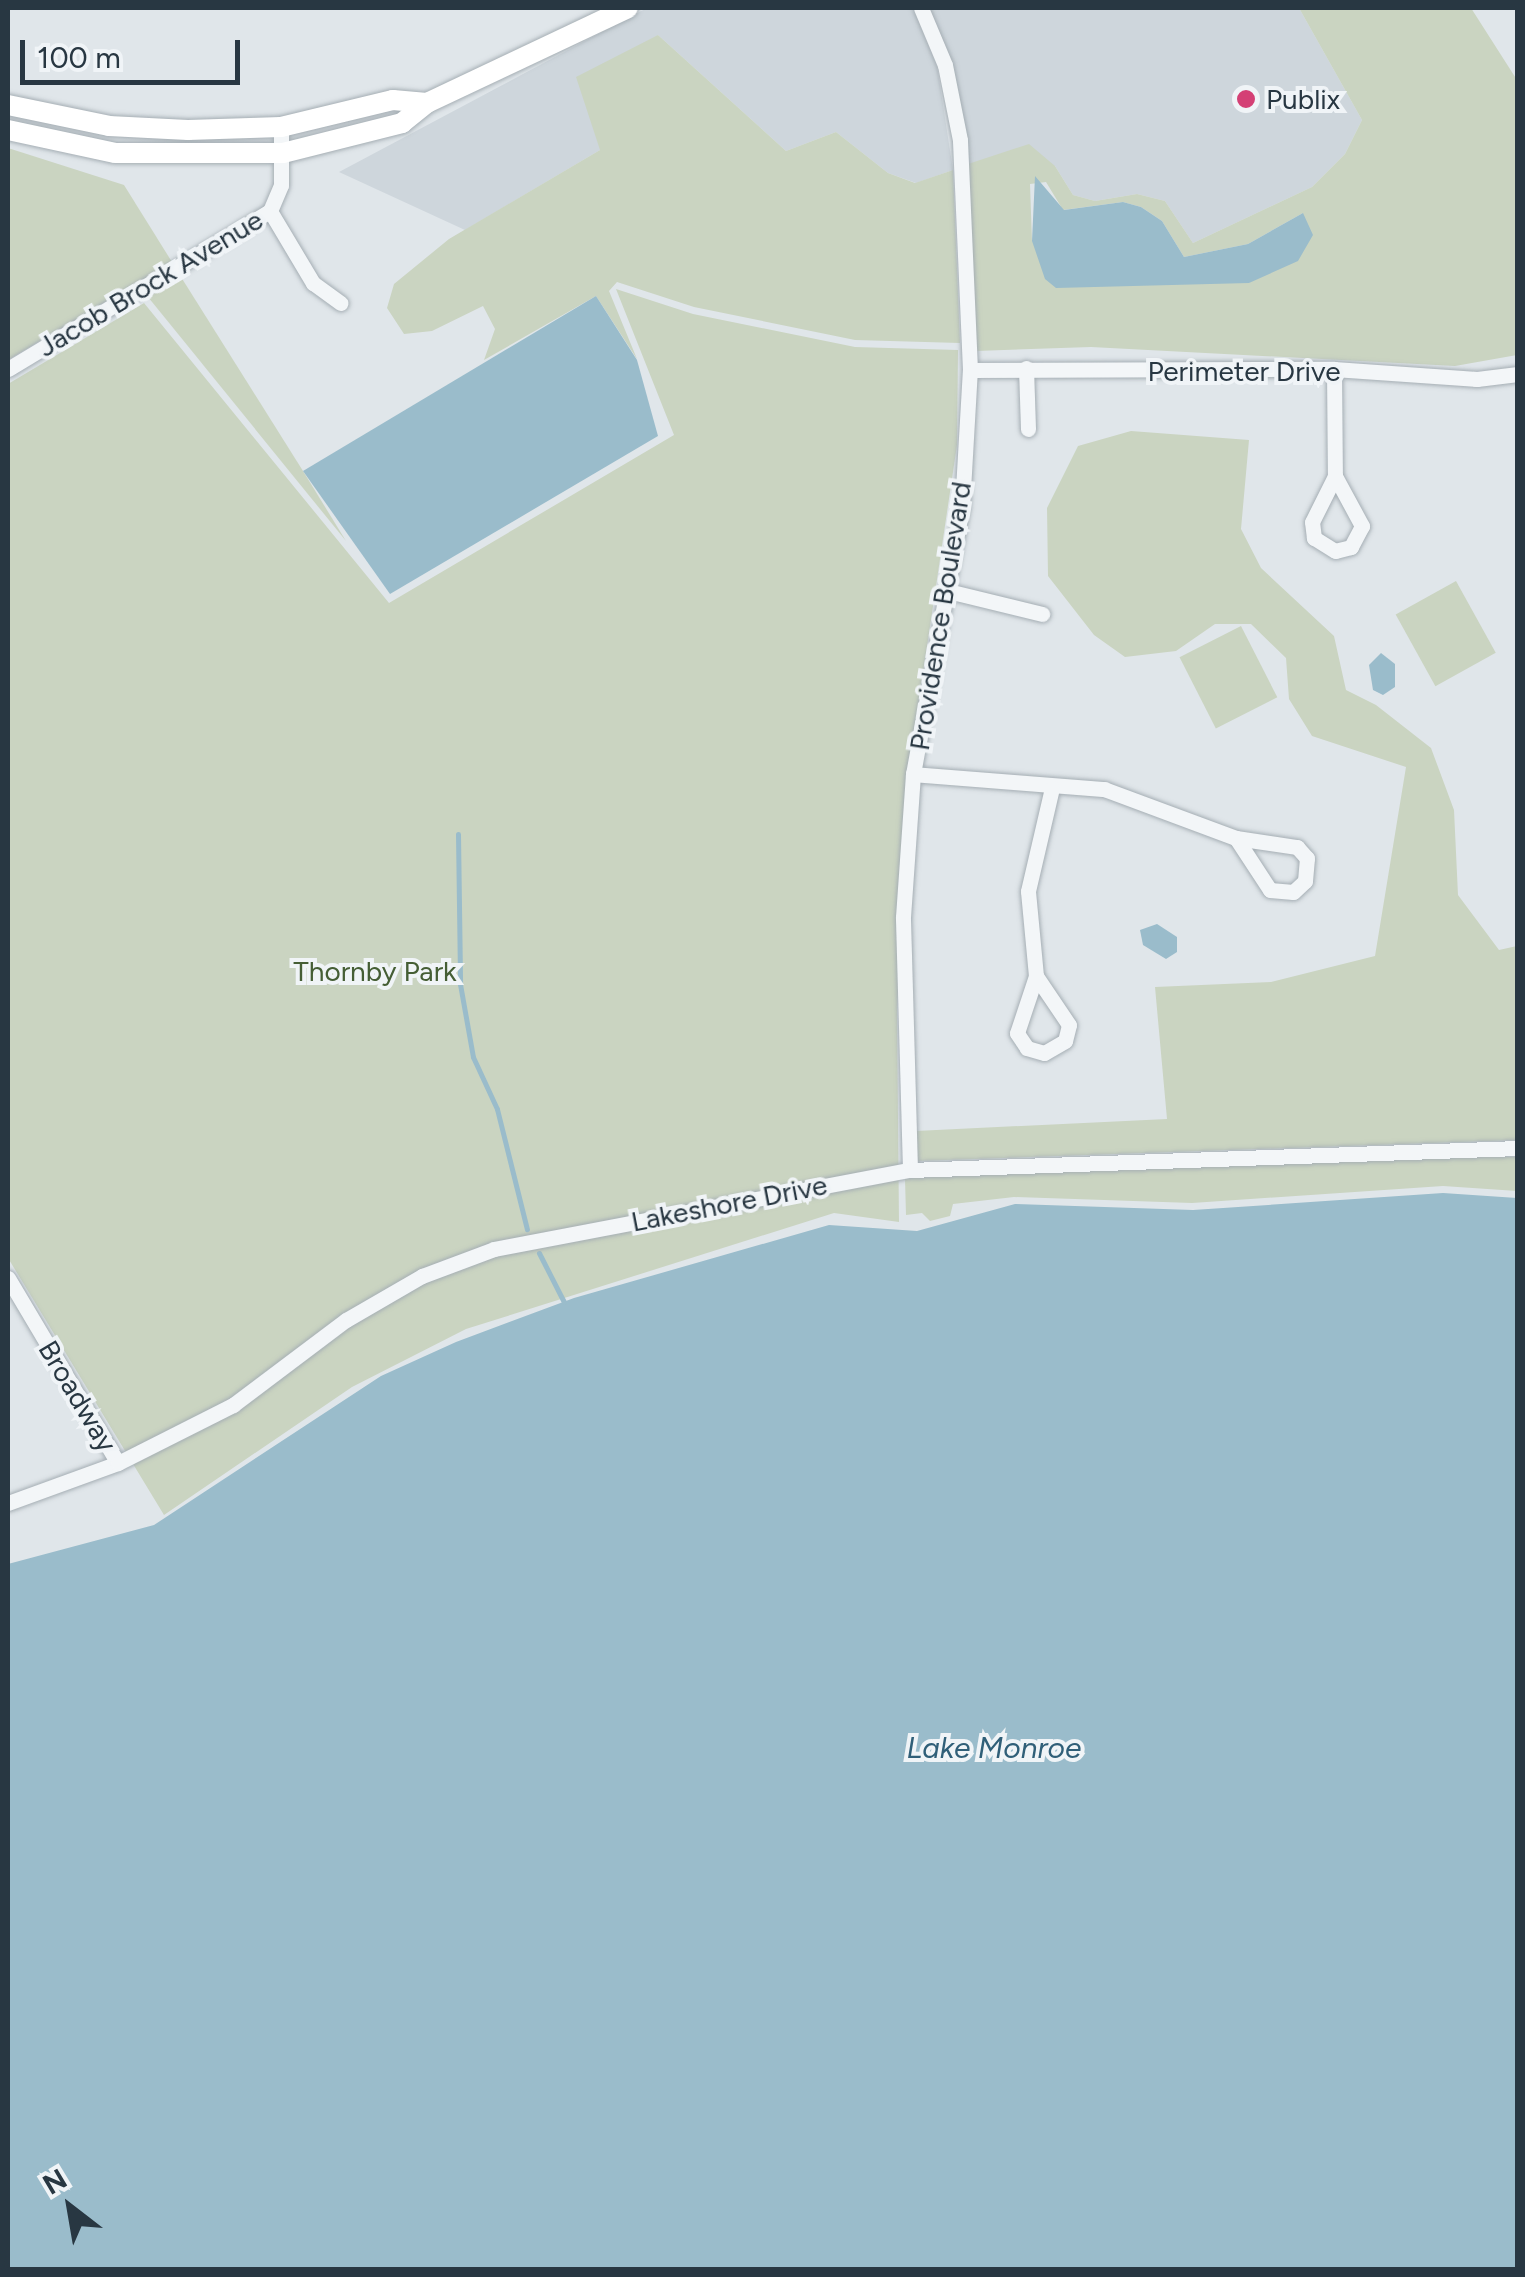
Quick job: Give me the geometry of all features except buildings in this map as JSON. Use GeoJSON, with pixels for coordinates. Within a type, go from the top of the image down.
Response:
{"type":"FeatureCollection","features":[{"type":"Feature","properties":{"kind":"main road"},"geometry":{"type":"LineString","coordinates":[[8,130],[114,153],[283,153],[402,123],[428,103],[628,8]]}},
{"type":"Feature","properties":{"kind":"main road"},"geometry":{"type":"LineString","coordinates":[[8,106],[109,126],[280,127],[393,100],[428,103]]}},
{"type":"Feature","properties":{"kind":"street","name":"Providence Boulevard"},"geometry":{"type":"LineString","coordinates":[[910,1170],[902,960],[913,774],[962,506],[970,370],[960,140],[945,65],[922,8]]}},
{"type":"Feature","properties":{"kind":"street","name":"Jacob Brock Avenue"},"geometry":{"type":"LineString","coordinates":[[8,370],[270,211],[281,185],[280,127]]}},
{"type":"Feature","properties":{"kind":"street"},"geometry":{"type":"LineString","coordinates":[[270,211],[314,283],[340,303]]}},
{"type":"Feature","properties":{"kind":"street"},"geometry":{"type":"LineString","coordinates":[[1026,368],[1028,430]]}},
{"type":"Feature","properties":{"kind":"street","name":"Perimeter Drive"},"geometry":{"type":"LineString","coordinates":[[970,370],[1334,370],[1477,380],[1518,374]]}},
{"type":"Feature","properties":{"kind":"street"},"geometry":{"type":"LineString","coordinates":[[1334,370],[1336,476],[1312,530],[1320,544],[1334,551],[1350,547],[1362,526],[1336,476]]}},
{"type":"Feature","properties":{"kind":"street"},"geometry":{"type":"LineString","coordinates":[[948,591],[1042,614]]}},
{"type":"Feature","properties":{"kind":"street"},"geometry":{"type":"LineString","coordinates":[[913,774],[1052,788],[1104,789],[1236,838],[1296,846],[1307,858],[1306,881],[1293,892],[1270,890],[1236,838]]}},
{"type":"Feature","properties":{"kind":"street"},"geometry":{"type":"LineString","coordinates":[[1036,976],[1069,1025],[1059,1048],[1044,1053],[1027,1048],[1017,1033],[1036,976],[1028,891],[1052,788]]}},
{"type":"Feature","properties":{"kind":"street","name":"Lakeshore Drive"},"geometry":{"type":"LineString","coordinates":[[8,1503],[118,1463],[233,1405],[346,1320],[422,1276],[476,1256],[910,1170],[1518,1148]]}},
{"type":"Feature","properties":{"kind":"street","name":"Broadway"},"geometry":{"type":"LineString","coordinates":[[8,1278],[118,1463]]}},
{"type":"Feature","properties":{"kind":"shaded area"},"geometry":{"type":"Polygon","coordinates":[[[647,8],[913,8],[937,66],[953,170],[916,183],[888,173],[836,132],[786,151],[658,35],[600,150],[465,230],[339,172],[647,8]]]}},
{"type":"Feature","properties":{"kind":"shaded area"},"geometry":{"type":"Polygon","coordinates":[[[929,8],[1299,8],[1362,120],[1345,154],[1312,187],[1193,243],[1165,201],[1137,194],[1095,201],[1073,195],[1055,166],[968,164],[952,64],[929,8]]]}},
{"type":"Feature","properties":{"kind":"green space"},"geometry":{"type":"Polygon","coordinates":[[[1299,8],[1471,8],[1517,80],[1517,355],[1455,366],[1091,347],[976,351],[968,164],[1029,144],[1055,166],[1073,195],[1095,201],[1137,194],[1165,201],[1193,243],[1312,187],[1345,154],[1362,120],[1299,8]],[[1046,182],[1030,184],[1032,241],[1249,283],[1303,213],[1248,244],[1184,257],[1162,221],[1141,207],[1123,202],[1063,210],[1046,182]]]}},
{"type":"Feature","properties":{"kind":"green space"},"geometry":{"type":"Polygon","coordinates":[[[658,35],[786,151],[836,132],[888,173],[915,183],[953,170],[960,343],[855,340],[694,307],[617,282],[609,291],[637,359],[596,296],[484,360],[495,329],[483,306],[432,331],[404,334],[387,308],[394,284],[449,239],[600,150],[576,77],[658,35]]]}},
{"type":"Feature","properties":{"kind":"green space"},"geometry":{"type":"Polygon","coordinates":[[[8,148],[124,185],[172,262],[8,360],[8,148]]]}},
{"type":"Feature","properties":{"kind":"green space"},"geometry":{"type":"Polygon","coordinates":[[[181,277],[303,471],[346,541],[148,297],[181,277]]]}},
{"type":"Feature","properties":{"kind":"green space","name":"Thornby Park"},"geometry":{"type":"Polygon","coordinates":[[[616,289],[693,314],[855,347],[958,350],[957,445],[908,774],[897,1010],[899,1222],[834,1213],[466,1329],[352,1387],[164,1515],[8,1258],[8,384],[144,303],[389,603],[674,435],[616,289]]]}},
{"type":"Feature","properties":{"kind":"green space"},"geometry":{"type":"Polygon","coordinates":[[[1131,431],[1249,440],[1241,529],[1261,568],[1334,636],[1346,690],[1376,705],[1431,748],[1454,810],[1458,895],[1499,950],[1517,946],[1517,1140],[917,1161],[916,1131],[1167,1119],[1155,987],[1271,982],[1375,956],[1406,767],[1312,736],[1289,699],[1286,658],[1251,624],[1215,624],[1176,651],[1125,657],[1094,635],[1048,576],[1047,508],[1078,446],[1131,431]]]}},
{"type":"Feature","properties":{"kind":"green space"},"geometry":{"type":"Polygon","coordinates":[[[1456,581],[1496,653],[1435,686],[1396,614],[1456,581]]]}},
{"type":"Feature","properties":{"kind":"green space"},"geometry":{"type":"Polygon","coordinates":[[[1241,626],[1277,697],[1216,729],[1180,657],[1241,626]]]}},
{"type":"Feature","properties":{"kind":"green space"},"geometry":{"type":"Polygon","coordinates":[[[1423,1155],[1518,1157],[1517,1191],[1443,1186],[1192,1203],[1014,1197],[953,1204],[950,1216],[930,1221],[922,1213],[906,1215],[905,1179],[911,1178],[1423,1155]]]}},
{"type":"Feature","properties":{"kind":"water"},"geometry":{"type":"Polygon","coordinates":[[[1035,176],[1064,210],[1123,202],[1141,207],[1162,221],[1184,257],[1248,244],[1303,213],[1313,235],[1298,261],[1249,283],[1056,288],[1045,279],[1032,241],[1035,176]]]}},
{"type":"Feature","properties":{"kind":"water"},"geometry":{"type":"Polygon","coordinates":[[[596,296],[637,360],[658,436],[390,594],[303,471],[596,296]]]}},
{"type":"Feature","properties":{"kind":"water"},"geometry":{"type":"Polygon","coordinates":[[[1381,653],[1395,664],[1395,687],[1383,695],[1373,690],[1369,665],[1381,653]]]}},
{"type":"Feature","properties":{"kind":"water"},"geometry":{"type":"Polygon","coordinates":[[[1157,924],[1177,937],[1177,952],[1166,959],[1143,945],[1140,930],[1157,924]]]}},
{"type":"Feature","properties":{"kind":"water","name":"Lake Monroe"},"geometry":{"type":"Polygon","coordinates":[[[1443,1193],[1517,1198],[1517,2269],[8,2269],[8,1564],[154,1525],[381,1376],[456,1342],[574,1298],[829,1225],[917,1231],[1015,1204],[1193,1210],[1443,1193]]]}},
{"type":"Feature","properties":{"kind":"waterway"},"geometry":{"type":"LineString","coordinates":[[458,834],[460,984],[473,1057],[497,1109],[527,1229]]}},
{"type":"Feature","properties":{"kind":"waterway"},"geometry":{"type":"LineString","coordinates":[[539,1253],[564,1302]]}},
{"type":"Feature","properties":{"kind":"place","name":"Publix"},"geometry":{"type":"Point","coordinates":[1246,99]}}]}
